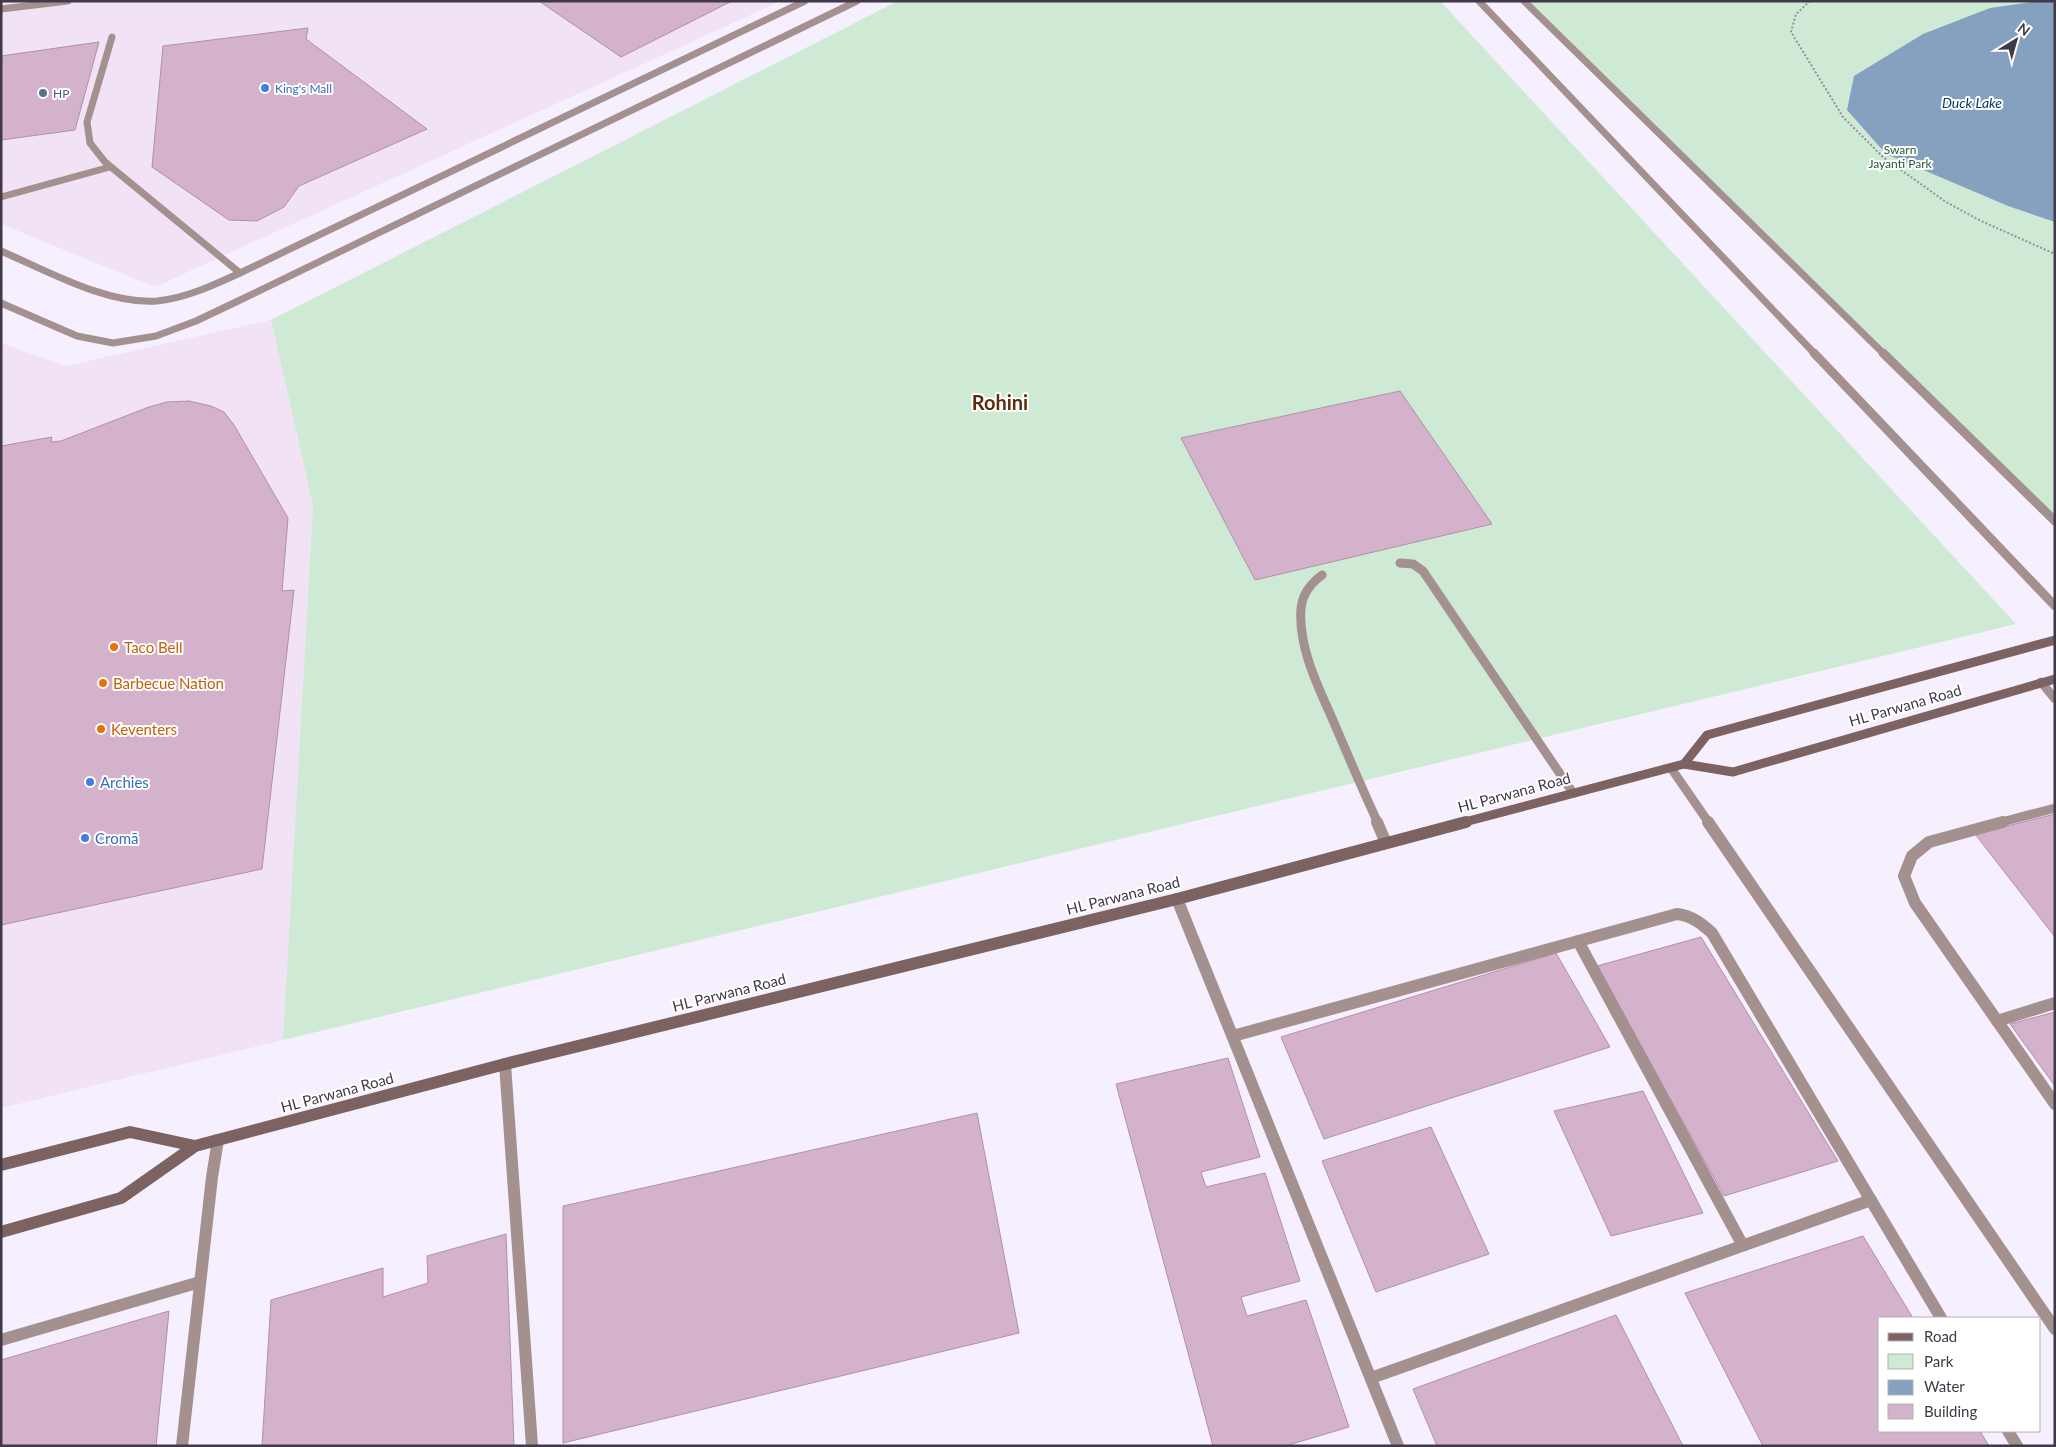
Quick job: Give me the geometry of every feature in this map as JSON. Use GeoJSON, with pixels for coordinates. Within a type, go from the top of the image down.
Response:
{"type":"FeatureCollection","features":[{"type":"Feature","properties":{"kind":"street"},"geometry":{"type":"LineString","coordinates":[[1,10],[68,1]]}},
{"type":"Feature","properties":{"kind":"street"},"geometry":{"type":"LineString","coordinates":[[1,251],[122,299],[155,302],[188,295],[240,273],[804,1]]}},
{"type":"Feature","properties":{"kind":"street"},"geometry":{"type":"LineString","coordinates":[[1,303],[77,336],[113,343],[156,336],[196,321],[236,302],[857,1]]}},
{"type":"Feature","properties":{"kind":"street"},"geometry":{"type":"LineString","coordinates":[[1479,1],[2055,606]]}},
{"type":"Feature","properties":{"kind":"street"},"geometry":{"type":"LineString","coordinates":[[1524,1],[2055,521]]}},
{"type":"Feature","properties":{"kind":"street"},"geometry":{"type":"LineString","coordinates":[[112,37],[87,122],[90,143],[110,167],[240,273]]}},
{"type":"Feature","properties":{"kind":"street"},"geometry":{"type":"LineString","coordinates":[[1,197],[110,167]]}},
{"type":"Feature","properties":{"kind":"street"},"geometry":{"type":"LineString","coordinates":[[1400,563],[1413,564],[1423,571],[1573,794]]}},
{"type":"Feature","properties":{"kind":"street"},"geometry":{"type":"LineString","coordinates":[[1322,575],[1309,584],[1304,594],[1300,613],[1307,652],[1315,678],[1386,843]]}},
{"type":"Feature","properties":{"kind":"street"},"geometry":{"type":"LineString","coordinates":[[1684,764],[1707,735],[2055,640]]}},
{"type":"Feature","properties":{"kind":"street","name":"HL Parwana Road"},"geometry":{"type":"LineString","coordinates":[[1,1232],[121,1198],[195,1146],[505,1064],[1177,898],[1684,764],[1733,772],[2055,679]]}},
{"type":"Feature","properties":{"kind":"street"},"geometry":{"type":"LineString","coordinates":[[2041,682],[2055,699]]}},
{"type":"Feature","properties":{"kind":"street"},"geometry":{"type":"LineString","coordinates":[[1671,768],[2055,1329]]}},
{"type":"Feature","properties":{"kind":"street"},"geometry":{"type":"LineString","coordinates":[[2055,808],[1929,842],[1912,856],[1904,876],[1915,903],[2055,1104]]}},
{"type":"Feature","properties":{"kind":"street"},"geometry":{"type":"LineString","coordinates":[[1177,898],[1398,1446]]}},
{"type":"Feature","properties":{"kind":"street"},"geometry":{"type":"LineString","coordinates":[[1233,1036],[1677,914],[1687,914],[1698,920],[1712,933],[1940,1317]]}},
{"type":"Feature","properties":{"kind":"street"},"geometry":{"type":"LineString","coordinates":[[1578,941],[1742,1244]]}},
{"type":"Feature","properties":{"kind":"street"},"geometry":{"type":"LineString","coordinates":[[1997,1021],[2055,1003]]}},
{"type":"Feature","properties":{"kind":"street"},"geometry":{"type":"LineString","coordinates":[[505,1064],[532,1446]]}},
{"type":"Feature","properties":{"kind":"street","name":"HL Parwana Road"},"geometry":{"type":"LineString","coordinates":[[1,1165],[130,1132],[195,1146]]}},
{"type":"Feature","properties":{"kind":"street"},"geometry":{"type":"LineString","coordinates":[[182,1446],[218,1140]]}},
{"type":"Feature","properties":{"kind":"street"},"geometry":{"type":"LineString","coordinates":[[1370,1378],[1742,1244],[1871,1200]]}},
{"type":"Feature","properties":{"kind":"street"},"geometry":{"type":"LineString","coordinates":[[1,1340],[200,1282]]}},
{"type":"Feature","properties":{"kind":"street"},"geometry":{"type":"LineString","coordinates":[[2009,1432],[2017,1446]]}},
{"type":"Feature","properties":{"kind":"path"},"geometry":{"type":"LineString","coordinates":[[1810,1],[1798,8],[1792,18],[1791,32],[1843,117],[1882,157],[1946,202],[1980,221],[2055,254]]}},
{"type":"Feature","properties":{"kind":"shaded area"},"geometry":{"type":"Polygon","coordinates":[[[1,1],[781,1],[155,287],[1,224],[1,1]]]}},
{"type":"Feature","properties":{"kind":"shaded area"},"geometry":{"type":"Polygon","coordinates":[[[271,320],[313,505],[283,1040],[1,1108],[1,343],[66,366],[271,320]]]}},
{"type":"Feature","properties":{"kind":"green space"},"geometry":{"type":"Polygon","coordinates":[[[898,1],[1440,1],[2016,624],[283,1040],[313,505],[271,320],[898,1]]]}},
{"type":"Feature","properties":{"kind":"green space","name":"Swarn Jayanti Park"},"geometry":{"type":"Polygon","coordinates":[[[1527,1],[2055,1],[2055,528],[1527,1]]]}},
{"type":"Feature","properties":{"kind":"water","name":"Duck Lake"},"geometry":{"type":"Polygon","coordinates":[[[2039,1],[2055,1],[2055,222],[2008,206],[1886,154],[1847,110],[1854,76],[1923,34],[1990,8],[2039,1]]]}},
{"type":"Feature","properties":{"kind":"building"},"geometry":{"type":"Polygon","coordinates":[[[539,1],[732,1],[621,57],[539,1]]]}},
{"type":"Feature","properties":{"kind":"building","name":"King's Mall"},"geometry":{"type":"Polygon","coordinates":[[[308,28],[306,39],[427,129],[299,186],[284,207],[257,221],[229,220],[152,167],[163,46],[308,28]]]}},
{"type":"Feature","properties":{"kind":"building","name":"HP"},"geometry":{"type":"Polygon","coordinates":[[[99,42],[75,130],[1,140],[1,56],[99,42]]]}},
{"type":"Feature","properties":{"kind":"building"},"geometry":{"type":"Polygon","coordinates":[[[1400,391],[1492,524],[1255,580],[1181,438],[1400,391]]]}},
{"type":"Feature","properties":{"kind":"building"},"geometry":{"type":"Polygon","coordinates":[[[189,401],[211,406],[224,412],[234,425],[288,518],[282,591],[294,590],[262,869],[1,925],[1,446],[52,437],[51,442],[61,441],[149,407],[167,402],[189,401]]]}},
{"type":"Feature","properties":{"kind":"building"},"geometry":{"type":"Polygon","coordinates":[[[2055,814],[2055,937],[1975,834],[2055,814]]]}},
{"type":"Feature","properties":{"kind":"building"},"geometry":{"type":"Polygon","coordinates":[[[1701,937],[1838,1161],[1724,1196],[1597,966],[1701,937]]]}},
{"type":"Feature","properties":{"kind":"building"},"geometry":{"type":"Polygon","coordinates":[[[1556,953],[1610,1047],[1324,1139],[1281,1037],[1556,953]]]}},
{"type":"Feature","properties":{"kind":"building"},"geometry":{"type":"Polygon","coordinates":[[[2055,1012],[2055,1086],[2010,1024],[2055,1012]]]}},
{"type":"Feature","properties":{"kind":"building"},"geometry":{"type":"Polygon","coordinates":[[[1228,1058],[1260,1157],[1201,1172],[1206,1187],[1265,1173],[1300,1281],[1241,1297],[1247,1316],[1306,1300],[1349,1427],[1285,1446],[1213,1446],[1116,1084],[1228,1058]]]}},
{"type":"Feature","properties":{"kind":"building"},"geometry":{"type":"Polygon","coordinates":[[[1643,1091],[1703,1213],[1611,1236],[1554,1111],[1643,1091]]]}},
{"type":"Feature","properties":{"kind":"building"},"geometry":{"type":"Polygon","coordinates":[[[977,1113],[1019,1333],[563,1443],[563,1206],[977,1113]]]}},
{"type":"Feature","properties":{"kind":"building"},"geometry":{"type":"Polygon","coordinates":[[[1431,1127],[1489,1254],[1376,1292],[1322,1161],[1431,1127]]]}},
{"type":"Feature","properties":{"kind":"building"},"geometry":{"type":"Polygon","coordinates":[[[506,1234],[514,1446],[262,1446],[271,1300],[383,1268],[383,1297],[428,1283],[427,1256],[506,1234]]]}},
{"type":"Feature","properties":{"kind":"building"},"geometry":{"type":"Polygon","coordinates":[[[1863,1236],[1912,1317],[1878,1317],[1878,1432],[1981,1432],[1989,1446],[1763,1446],[1685,1293],[1863,1236]]]}},
{"type":"Feature","properties":{"kind":"building"},"geometry":{"type":"Polygon","coordinates":[[[169,1311],[156,1446],[1,1446],[1,1360],[169,1311]]]}},
{"type":"Feature","properties":{"kind":"building"},"geometry":{"type":"Polygon","coordinates":[[[1616,1315],[1683,1446],[1437,1446],[1413,1389],[1616,1315]]]}},
{"type":"Feature","properties":{"kind":"place","name":"King's Mall"},"geometry":{"type":"Point","coordinates":[265,88]}},
{"type":"Feature","properties":{"kind":"place","name":"HP"},"geometry":{"type":"Point","coordinates":[43,93]}},
{"type":"Feature","properties":{"kind":"place","name":"Taco Bell"},"geometry":{"type":"Point","coordinates":[114,647]}},
{"type":"Feature","properties":{"kind":"place","name":"Barbecue Nation"},"geometry":{"type":"Point","coordinates":[103,683]}},
{"type":"Feature","properties":{"kind":"place","name":"Keventers"},"geometry":{"type":"Point","coordinates":[101,729]}},
{"type":"Feature","properties":{"kind":"place","name":"Archies"},"geometry":{"type":"Point","coordinates":[90,782]}},
{"type":"Feature","properties":{"kind":"place","name":"Cromā"},"geometry":{"type":"Point","coordinates":[85,838]}},
{"type":"Feature","properties":{"kind":"district","name":"Rohini"},"geometry":{"type":"Point","coordinates":[1000,402]}}]}
